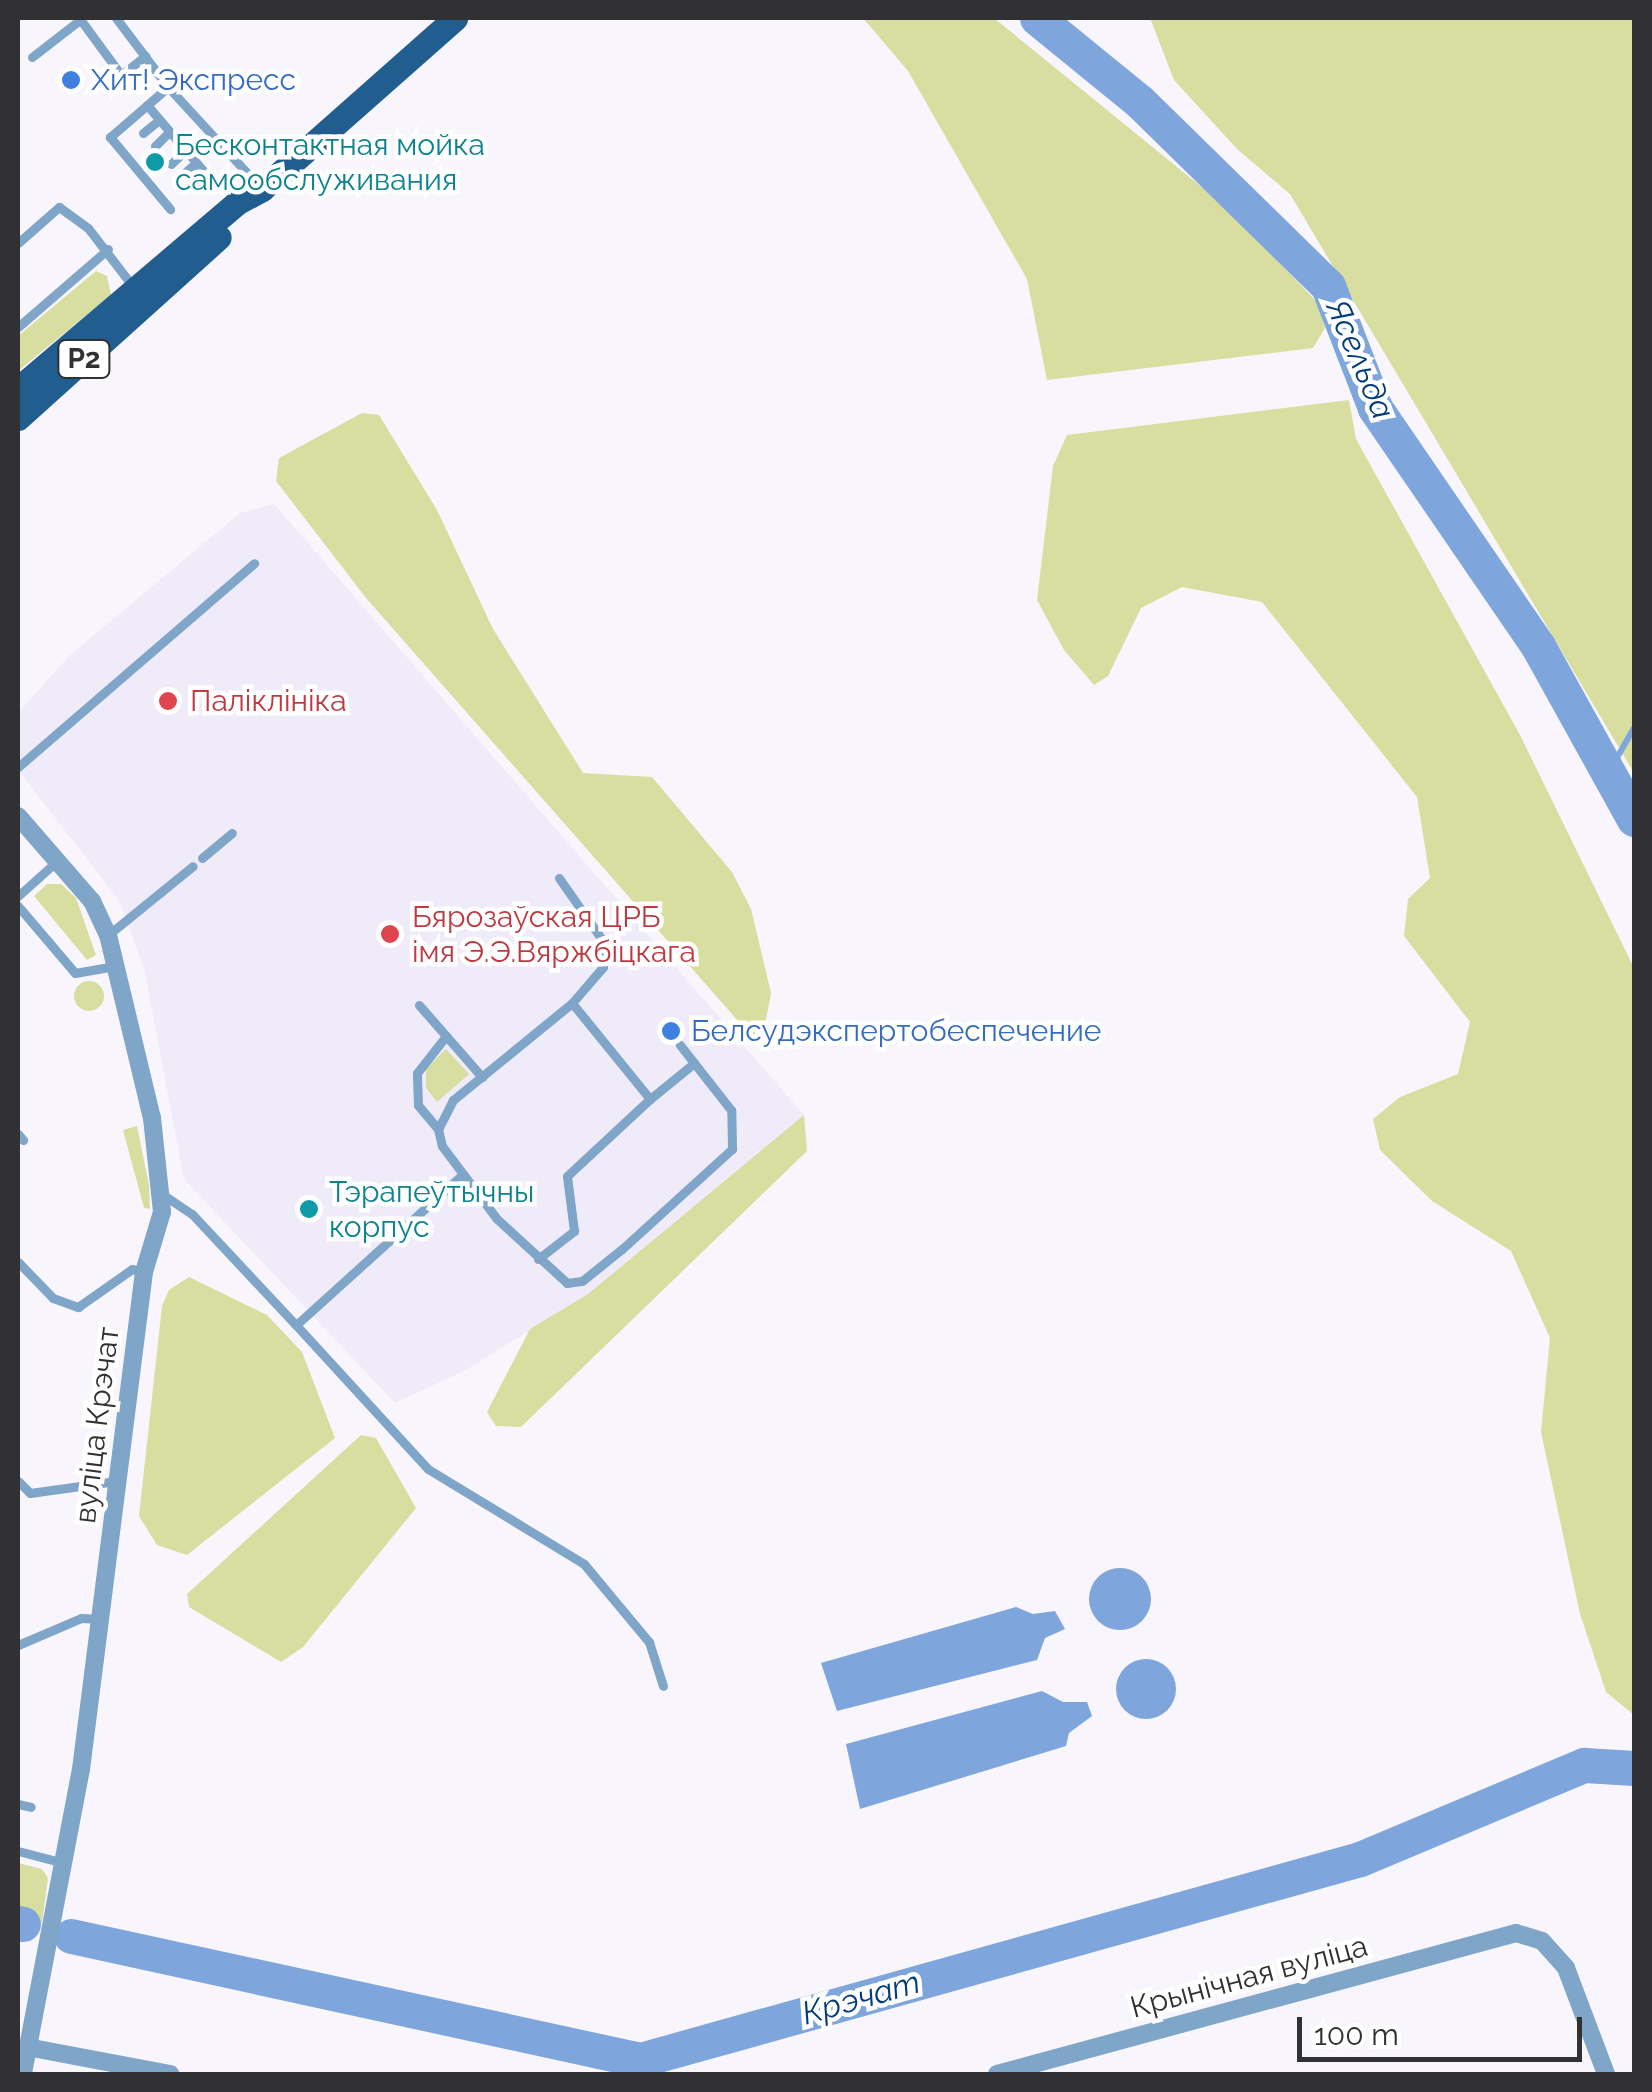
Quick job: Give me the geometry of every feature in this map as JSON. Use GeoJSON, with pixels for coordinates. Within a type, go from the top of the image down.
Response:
{"type":"FeatureCollection","features":[{"type":"Feature","properties":{"kind":"main road","name":"Р2"},"geometry":{"type":"LineString","coordinates":[[19,408],[140,296],[246,214],[262,189],[455,18]]}},
{"type":"Feature","properties":{"kind":"street","name":"вуліца Крэчат"},"geometry":{"type":"LineString","coordinates":[[18,816],[92,902],[108,935],[152,1118],[162,1194],[144,1272],[116,1480],[103,1619],[64,1863],[23,2074]]}},
{"type":"Feature","properties":{"kind":"street","name":"Крынічная вуліца"},"geometry":{"type":"LineString","coordinates":[[996,2074],[1516,1933],[1542,1941],[1566,1968],[1606,2074]]}},
{"type":"Feature","properties":{"kind":"street"},"geometry":{"type":"LineString","coordinates":[[27,2047],[170,2074]]}},
{"type":"Feature","properties":{"kind":"lane"},"geometry":{"type":"LineString","coordinates":[[32,57],[81,18],[121,75],[145,56]]}},
{"type":"Feature","properties":{"kind":"lane"},"geometry":{"type":"LineString","coordinates":[[117,18],[168,87],[262,189]]}},
{"type":"Feature","properties":{"kind":"lane"},"geometry":{"type":"LineString","coordinates":[[168,87],[110,137],[162,192],[170,208]]}},
{"type":"Feature","properties":{"kind":"lane"},"geometry":{"type":"LineString","coordinates":[[147,105],[206,174]]}},
{"type":"Feature","properties":{"kind":"lane"},"geometry":{"type":"LineString","coordinates":[[144,133],[158,120]]}},
{"type":"Feature","properties":{"kind":"lane"},"geometry":{"type":"LineString","coordinates":[[155,146],[169,132]]}},
{"type":"Feature","properties":{"kind":"lane"},"geometry":{"type":"LineString","coordinates":[[171,164],[185,151]]}},
{"type":"Feature","properties":{"kind":"lane"},"geometry":{"type":"LineString","coordinates":[[181,176],[196,163]]}},
{"type":"Feature","properties":{"kind":"lane"},"geometry":{"type":"LineString","coordinates":[[18,244],[58,207],[108,250],[140,296]]}},
{"type":"Feature","properties":{"kind":"lane"},"geometry":{"type":"LineString","coordinates":[[18,327],[108,250]]}},
{"type":"Feature","properties":{"kind":"lane"},"geometry":{"type":"LineString","coordinates":[[18,768],[254,564]]}},
{"type":"Feature","properties":{"kind":"lane"},"geometry":{"type":"LineString","coordinates":[[202,858],[232,833]]}},
{"type":"Feature","properties":{"kind":"lane"},"geometry":{"type":"LineString","coordinates":[[18,896],[58,861]]}},
{"type":"Feature","properties":{"kind":"lane"},"geometry":{"type":"LineString","coordinates":[[108,935],[192,866]]}},
{"type":"Feature","properties":{"kind":"lane"},"geometry":{"type":"LineString","coordinates":[[438,1129],[454,1100],[572,1002],[603,967],[600,938],[559,878]]}},
{"type":"Feature","properties":{"kind":"lane"},"geometry":{"type":"LineString","coordinates":[[18,879],[26,888]]}},
{"type":"Feature","properties":{"kind":"lane"},"geometry":{"type":"LineString","coordinates":[[18,906],[75,973],[113,966]]}},
{"type":"Feature","properties":{"kind":"lane"},"geometry":{"type":"LineString","coordinates":[[572,1002],[650,1099]]}},
{"type":"Feature","properties":{"kind":"lane"},"geometry":{"type":"LineString","coordinates":[[420,1006],[482,1077]]}},
{"type":"Feature","properties":{"kind":"lane"},"geometry":{"type":"LineString","coordinates":[[446,1036],[416,1073],[418,1105],[438,1129],[464,1174],[538,1260],[568,1283],[582,1281],[732,1148],[731,1110],[680,1045]]}},
{"type":"Feature","properties":{"kind":"lane"},"geometry":{"type":"LineString","coordinates":[[538,1260],[574,1231],[567,1176],[694,1063]]}},
{"type":"Feature","properties":{"kind":"lane"},"geometry":{"type":"LineString","coordinates":[[296,1324],[464,1174]]}},
{"type":"Feature","properties":{"kind":"lane"},"geometry":{"type":"LineString","coordinates":[[162,1194],[192,1214],[428,1470],[584,1564],[649,1642],[663,1686]]}},
{"type":"Feature","properties":{"kind":"lane"},"geometry":{"type":"LineString","coordinates":[[18,1262],[53,1298],[78,1307],[132,1268],[144,1272]]}},
{"type":"Feature","properties":{"kind":"lane"},"geometry":{"type":"LineString","coordinates":[[18,1480],[30,1494],[116,1480]]}},
{"type":"Feature","properties":{"kind":"lane"},"geometry":{"type":"LineString","coordinates":[[18,1646],[81,1618],[103,1619]]}},
{"type":"Feature","properties":{"kind":"lane"},"geometry":{"type":"LineString","coordinates":[[18,1804],[31,1807]]}},
{"type":"Feature","properties":{"kind":"lane"},"geometry":{"type":"LineString","coordinates":[[18,1851],[64,1863]]}},
{"type":"Feature","properties":{"kind":"shaded area","name":"Бярозаўская ЦРБ імя Э.Э.Вяржбіцкага"},"geometry":{"type":"Polygon","coordinates":[[[274,504],[804,1115],[588,1294],[466,1370],[395,1403],[184,1179],[144,968],[119,900],[18,770],[18,713],[70,655],[240,513],[274,504]]]}},
{"type":"Feature","properties":{"kind":"green space"},"geometry":{"type":"Polygon","coordinates":[[[863,18],[994,18],[1225,206],[1318,303],[1325,328],[1313,348],[1047,380],[1027,279],[908,71],[863,18]]]}},
{"type":"Feature","properties":{"kind":"green space"},"geometry":{"type":"Polygon","coordinates":[[[1150,18],[1634,18],[1634,773],[1290,194],[1238,150],[1174,80],[1150,18]]]}},
{"type":"Feature","properties":{"kind":"green space"},"geometry":{"type":"Polygon","coordinates":[[[96,271],[107,276],[111,295],[18,371],[18,336],[96,271]]]}},
{"type":"Feature","properties":{"kind":"green space"},"geometry":{"type":"Polygon","coordinates":[[[1349,400],[1356,439],[1520,735],[1634,968],[1634,1715],[1606,1692],[1580,1614],[1541,1432],[1550,1338],[1511,1251],[1432,1201],[1380,1150],[1373,1119],[1400,1097],[1458,1074],[1470,1022],[1404,936],[1408,899],[1430,878],[1417,797],[1262,602],[1182,587],[1141,608],[1108,676],[1094,685],[1064,650],[1037,600],[1053,466],[1067,435],[1349,400]]]}},
{"type":"Feature","properties":{"kind":"green space"},"geometry":{"type":"Polygon","coordinates":[[[362,413],[379,415],[437,510],[493,629],[583,773],[652,777],[732,872],[751,909],[771,993],[761,1047],[366,598],[276,481],[279,458],[362,413]]]}},
{"type":"Feature","properties":{"kind":"green space"},"geometry":{"type":"Polygon","coordinates":[[[47,884],[61,884],[76,898],[96,955],[87,960],[34,896],[47,884]]]}},
{"type":"Feature","properties":{"kind":"green space"},"geometry":{"type":"Polygon","coordinates":[[[89,981],[100,985],[104,996],[100,1007],[89,1011],[78,1007],[74,996],[78,985],[89,981]]]}},
{"type":"Feature","properties":{"kind":"green space"},"geometry":{"type":"Polygon","coordinates":[[[446,1049],[469,1074],[437,1102],[426,1088],[426,1069],[446,1049]]]}},
{"type":"Feature","properties":{"kind":"green space"},"geometry":{"type":"Polygon","coordinates":[[[804,1115],[807,1151],[521,1427],[496,1426],[487,1412],[530,1329],[588,1294],[804,1115]]]}},
{"type":"Feature","properties":{"kind":"green space"},"geometry":{"type":"Polygon","coordinates":[[[137,1126],[150,1209],[144,1208],[123,1130],[137,1126]]]}},
{"type":"Feature","properties":{"kind":"green space"},"geometry":{"type":"Polygon","coordinates":[[[189,1277],[267,1315],[302,1352],[335,1438],[187,1555],[157,1545],[139,1516],[162,1306],[169,1290],[189,1277]]]}},
{"type":"Feature","properties":{"kind":"green space"},"geometry":{"type":"Polygon","coordinates":[[[361,1435],[376,1438],[416,1508],[303,1647],[281,1662],[189,1607],[187,1594],[361,1435]]]}},
{"type":"Feature","properties":{"kind":"green space"},"geometry":{"type":"Polygon","coordinates":[[[18,1863],[42,1869],[48,1878],[42,1923],[18,1914],[18,1863]]]}},
{"type":"Feature","properties":{"kind":"water"},"geometry":{"type":"Polygon","coordinates":[[[1120,1568],[1142,1577],[1151,1599],[1142,1621],[1120,1630],[1098,1621],[1089,1599],[1098,1577],[1120,1568]]]}},
{"type":"Feature","properties":{"kind":"water"},"geometry":{"type":"Polygon","coordinates":[[[1016,1607],[1033,1614],[1055,1611],[1065,1629],[1045,1638],[1037,1660],[837,1711],[821,1663],[1016,1607]]]}},
{"type":"Feature","properties":{"kind":"water"},"geometry":{"type":"Polygon","coordinates":[[[1146,1659],[1168,1667],[1176,1689],[1168,1711],[1146,1719],[1124,1711],[1116,1689],[1124,1667],[1146,1659]]]}},
{"type":"Feature","properties":{"kind":"water"},"geometry":{"type":"Polygon","coordinates":[[[1042,1691],[1063,1702],[1087,1702],[1092,1716],[1069,1733],[1066,1746],[860,1809],[846,1744],[1042,1691]]]}},
{"type":"Feature","properties":{"kind":"waterway","name":"Ясельда"},"geometry":{"type":"LineString","coordinates":[[1037,18],[1140,102],[1328,286],[1375,408],[1538,646],[1634,819]]}},
{"type":"Feature","properties":{"kind":"waterway"},"geometry":{"type":"LineString","coordinates":[[1610,770],[1634,728]]}},
{"type":"Feature","properties":{"kind":"waterway","name":"Крэчат"},"geometry":{"type":"LineString","coordinates":[[71,1936],[640,2060],[1360,1859],[1584,1765],[1634,1768]]}},
{"type":"Feature","properties":{"kind":"waterway","name":"Крэчат"},"geometry":{"type":"LineString","coordinates":[[18,1923],[23,1924]]}},
{"type":"Feature","properties":{"kind":"place","name":"Хит! Экспресс"},"geometry":{"type":"Point","coordinates":[71,80]}},
{"type":"Feature","properties":{"kind":"place","name":"Бесконтактная мойка самообслуживания"},"geometry":{"type":"Point","coordinates":[155,162]}},
{"type":"Feature","properties":{"kind":"place","name":"Паліклініка"},"geometry":{"type":"Point","coordinates":[168,701]}},
{"type":"Feature","properties":{"kind":"place","name":"Бярозаўская ЦРБ імя Э.Э.Вяржбіцкага"},"geometry":{"type":"Point","coordinates":[390,934]}},
{"type":"Feature","properties":{"kind":"place","name":"Белсудэкспертобеспечение"},"geometry":{"type":"Point","coordinates":[671,1031]}},
{"type":"Feature","properties":{"kind":"place","name":"Тэрапеўтычны корпус"},"geometry":{"type":"Point","coordinates":[309,1209]}}]}
